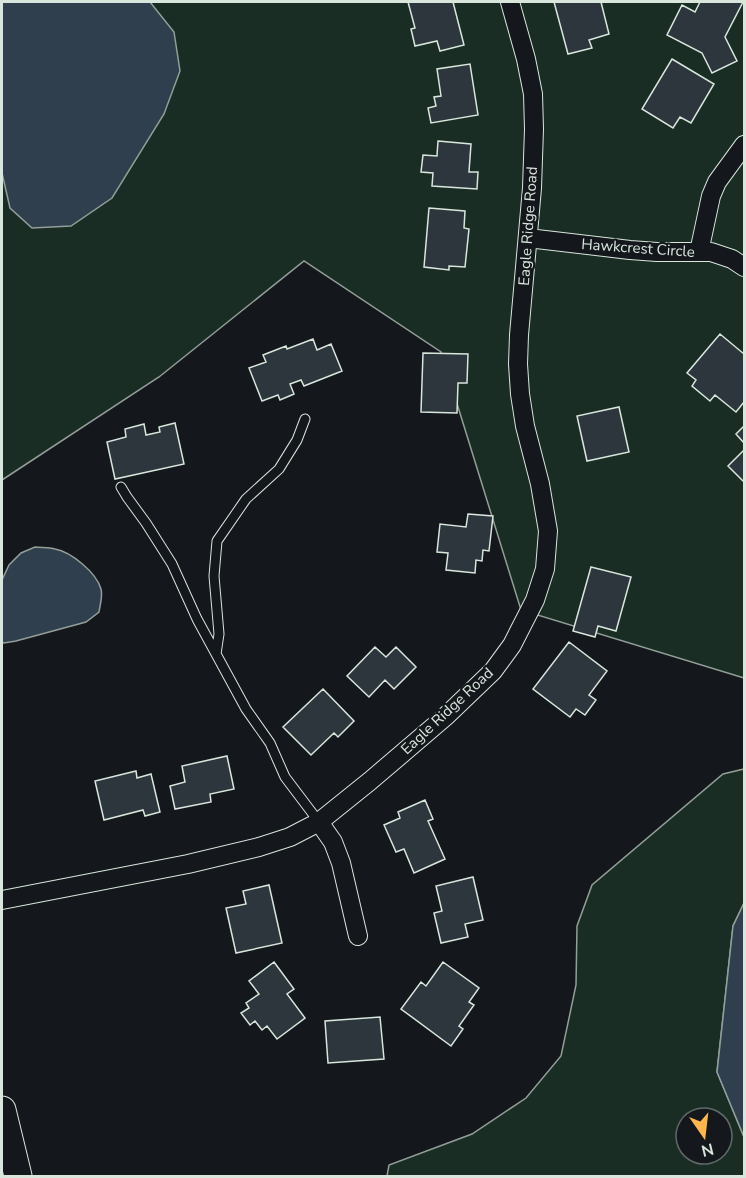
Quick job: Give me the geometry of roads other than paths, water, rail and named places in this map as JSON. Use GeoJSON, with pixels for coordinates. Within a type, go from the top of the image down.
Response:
{"type":"FeatureCollection","features":[{"type":"Feature","properties":{"kind":"main road"},"geometry":{"type":"LineString","coordinates":[[2,1110],[18,1176]]}},
{"type":"Feature","properties":{"kind":"street","name":"Eagle Ridge Road"},"geometry":{"type":"LineString","coordinates":[[2,900],[188,864],[290,837],[319,822],[445,717],[493,671],[512,645],[535,600],[545,569],[548,531],[520,394],[519,335],[532,188],[534,129],[533,94],[510,2]]}},
{"type":"Feature","properties":{"kind":"street"},"geometry":{"type":"LineString","coordinates":[[699,252],[711,196],[717,182],[744,145]]}},
{"type":"Feature","properties":{"kind":"street","name":"Hawkcrest Circle"},"geometry":{"type":"LineString","coordinates":[[528,238],[630,250],[711,252],[732,259],[744,267]]}},
{"type":"Feature","properties":{"kind":"street"},"geometry":{"type":"LineString","coordinates":[[319,822],[333,842],[341,863],[358,936]]}},
{"type":"Feature","properties":{"kind":"lane"},"geometry":{"type":"LineString","coordinates":[[216,654],[219,634],[214,576],[217,541],[246,499],[279,469],[297,440],[305,418]]}},
{"type":"Feature","properties":{"kind":"lane"},"geometry":{"type":"LineString","coordinates":[[121,487],[172,564],[197,619],[246,709],[270,743],[285,777],[319,822]]}},
{"type":"Feature","properties":{"kind":"water"},"geometry":{"type":"Polygon","coordinates":[[[2,2],[150,2],[174,32],[180,71],[164,114],[112,198],[71,226],[32,228],[10,208],[2,173],[2,2]]]}},
{"type":"Feature","properties":{"kind":"water"},"geometry":{"type":"Polygon","coordinates":[[[35,547],[50,548],[68,554],[94,576],[101,589],[99,612],[86,622],[4,643],[2,642],[2,580],[9,565],[21,553],[35,547]]]}},
{"type":"Feature","properties":{"kind":"water"},"geometry":{"type":"Polygon","coordinates":[[[744,903],[744,1137],[734,1113],[734,1106],[731,1106],[717,1072],[733,926],[744,903]]]}}]}
